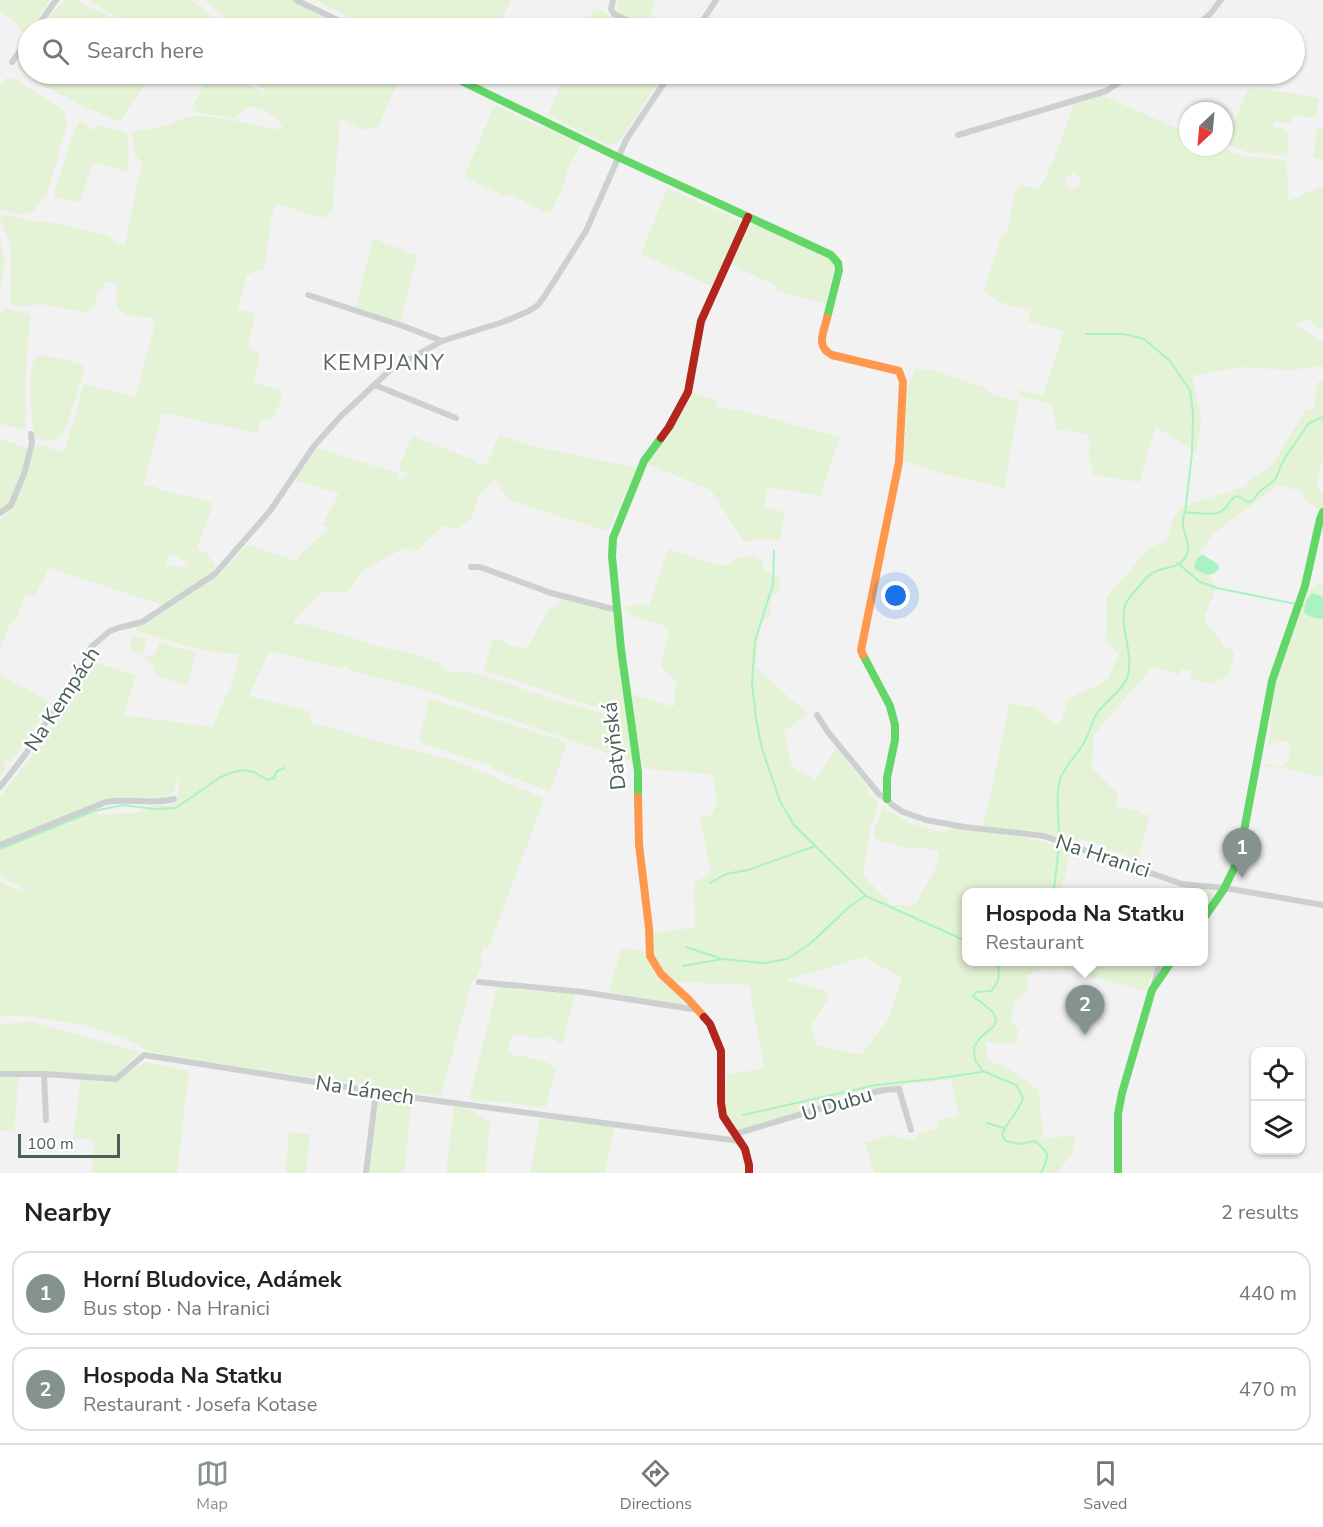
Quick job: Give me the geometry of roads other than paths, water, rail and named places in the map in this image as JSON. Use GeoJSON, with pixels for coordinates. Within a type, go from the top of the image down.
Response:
{"type":"FeatureCollection","features":[{"type":"Feature","properties":{"kind":"street"},"geometry":{"type":"LineString","coordinates":[[43,18],[56,0]]}},
{"type":"Feature","properties":{"kind":"street"},"geometry":{"type":"LineString","coordinates":[[296,0],[333,18]]}},
{"type":"Feature","properties":{"kind":"street"},"geometry":{"type":"LineString","coordinates":[[613,0],[611,9],[614,14],[623,18]]}},
{"type":"Feature","properties":{"kind":"street"},"geometry":{"type":"LineString","coordinates":[[704,18],[716,0]]}},
{"type":"Feature","properties":{"kind":"street"},"geometry":{"type":"LineString","coordinates":[[1205,18],[1221,0]]}},
{"type":"Feature","properties":{"kind":"street"},"geometry":{"type":"LineString","coordinates":[[12,62],[18,53]]}},
{"type":"Feature","properties":{"kind":"street"},"geometry":{"type":"LineString","coordinates":[[468,84],[618,157],[831,255],[839,262],[838,278],[821,342],[824,350],[832,355],[899,371],[903,382],[899,462],[861,650],[884,692],[893,712],[896,727],[886,784],[887,799]]}},
{"type":"Feature","properties":{"kind":"street","name":"Na Kempách"},"geometry":{"type":"LineString","coordinates":[[0,787],[25,755],[80,671],[93,646],[118,628],[142,622],[215,574],[270,511],[314,446],[340,417],[396,366],[442,341],[517,317],[538,305],[586,231],[630,134],[663,84]]}},
{"type":"Feature","properties":{"kind":"street"},"geometry":{"type":"LineString","coordinates":[[958,135],[1106,91],[1117,84]]}},
{"type":"Feature","properties":{"kind":"street","name":"Datyňská"},"geometry":{"type":"LineString","coordinates":[[748,217],[701,321],[688,392],[669,427],[644,461],[613,538],[612,556],[621,649],[638,772],[639,845],[650,956],[661,974],[710,1024],[721,1051],[723,1116],[745,1149],[749,1173]]}},
{"type":"Feature","properties":{"kind":"street"},"geometry":{"type":"LineString","coordinates":[[308,295],[442,341]]}},
{"type":"Feature","properties":{"kind":"street"},"geometry":{"type":"LineString","coordinates":[[375,385],[456,418]]}},
{"type":"Feature","properties":{"kind":"street"},"geometry":{"type":"LineString","coordinates":[[0,513],[11,505],[24,474],[32,442],[31,434]]}},
{"type":"Feature","properties":{"kind":"street"},"geometry":{"type":"LineString","coordinates":[[1208,911],[1225,888],[1239,858],[1272,681],[1305,586],[1323,512]]}},
{"type":"Feature","properties":{"kind":"street"},"geometry":{"type":"LineString","coordinates":[[471,567],[480,567],[551,593],[617,610]]}},
{"type":"Feature","properties":{"kind":"street","name":"Na Hranici"},"geometry":{"type":"LineString","coordinates":[[817,715],[870,784],[879,794],[903,812],[934,822],[1044,836],[1182,884],[1225,888],[1323,905]]}},
{"type":"Feature","properties":{"kind":"street"},"geometry":{"type":"LineString","coordinates":[[0,845],[106,802],[174,799]]}},
{"type":"Feature","properties":{"kind":"street"},"geometry":{"type":"LineString","coordinates":[[1180,888],[1182,884]]}},
{"type":"Feature","properties":{"kind":"street"},"geometry":{"type":"LineString","coordinates":[[1118,1173],[1118,1114],[1122,1093],[1159,966]]}},
{"type":"Feature","properties":{"kind":"street"},"geometry":{"type":"LineString","coordinates":[[1152,990],[1168,966]]}},
{"type":"Feature","properties":{"kind":"street"},"geometry":{"type":"LineString","coordinates":[[479,982],[583,992],[698,1010]]}},
{"type":"Feature","properties":{"kind":"street","name":"Na Lánech"},"geometry":{"type":"LineString","coordinates":[[0,1074],[44,1074],[116,1079],[144,1055],[376,1092],[542,1115],[737,1137]]}},
{"type":"Feature","properties":{"kind":"street"},"geometry":{"type":"LineString","coordinates":[[44,1074],[46,1120]]}},
{"type":"Feature","properties":{"kind":"street","name":"U Dubu"},"geometry":{"type":"LineString","coordinates":[[737,1137],[865,1094],[891,1089],[899,1089],[911,1130]]}},
{"type":"Feature","properties":{"kind":"street"},"geometry":{"type":"LineString","coordinates":[[366,1173],[376,1092]]}},
{"type":"Feature","properties":{"kind":"waterway"},"geometry":{"type":"LineString","coordinates":[[1086,334],[1124,334],[1144,339],[1169,360],[1190,390],[1193,413],[1192,454],[1185,512]]}},
{"type":"Feature","properties":{"kind":"waterway"},"geometry":{"type":"LineString","coordinates":[[1054,888],[1059,842],[1060,780],[1084,742],[1097,713],[1121,688],[1127,678],[1129,659],[1124,619],[1127,601],[1151,574],[1179,564],[1186,556],[1188,546],[1183,524],[1185,512],[1203,514],[1220,512],[1237,496],[1247,502],[1252,501],[1259,492],[1275,480],[1284,459],[1309,423],[1323,417]]}},
{"type":"Feature","properties":{"kind":"waterway"},"geometry":{"type":"LineString","coordinates":[[774,551],[773,584],[755,641],[752,682],[762,749],[780,801],[794,825],[866,896],[962,939]]}},
{"type":"Feature","properties":{"kind":"waterway"},"geometry":{"type":"LineString","coordinates":[[1180,565],[1200,582],[1217,588],[1306,606]]}},
{"type":"Feature","properties":{"kind":"waterway"},"geometry":{"type":"LineString","coordinates":[[0,849],[94,811],[123,805],[154,809],[176,808],[230,773],[243,770],[254,772],[267,780],[274,778],[277,771],[285,768]]}},
{"type":"Feature","properties":{"kind":"waterway"},"geometry":{"type":"LineString","coordinates":[[710,883],[726,874],[748,870],[815,846]]}},
{"type":"Feature","properties":{"kind":"waterway"},"geometry":{"type":"LineString","coordinates":[[686,947],[722,959],[765,963],[787,959],[811,943],[849,907],[865,896]]}},
{"type":"Feature","properties":{"kind":"waterway"},"geometry":{"type":"LineString","coordinates":[[683,966],[722,959]]}},
{"type":"Feature","properties":{"kind":"waterway"},"geometry":{"type":"LineString","coordinates":[[998,966],[998,977],[994,988],[991,991],[976,992],[973,996],[993,1012],[996,1019],[994,1026],[980,1038],[974,1047],[975,1060],[983,1071],[1016,1085],[1023,1098],[1002,1135],[1006,1141],[1019,1144],[1035,1141],[1040,1145],[1047,1155],[1041,1173]]}},
{"type":"Feature","properties":{"kind":"waterway"},"geometry":{"type":"LineString","coordinates":[[743,1115],[876,1085],[982,1072]]}},
{"type":"Feature","properties":{"kind":"waterway"},"geometry":{"type":"LineString","coordinates":[[987,1123],[1004,1128]]}},
{"type":"Feature","properties":{"kind":"place","name":"Horní Bludovice, Adámek"},"geometry":{"type":"Point","coordinates":[1242,878]}},
{"type":"Feature","properties":{"kind":"place","name":"Hospoda Na Statku"},"geometry":{"type":"Point","coordinates":[1085,1035]}},
{"type":"Feature","properties":{"kind":"district","name":"KEMPJANY"},"geometry":{"type":"Point","coordinates":[384,362]}}]}
